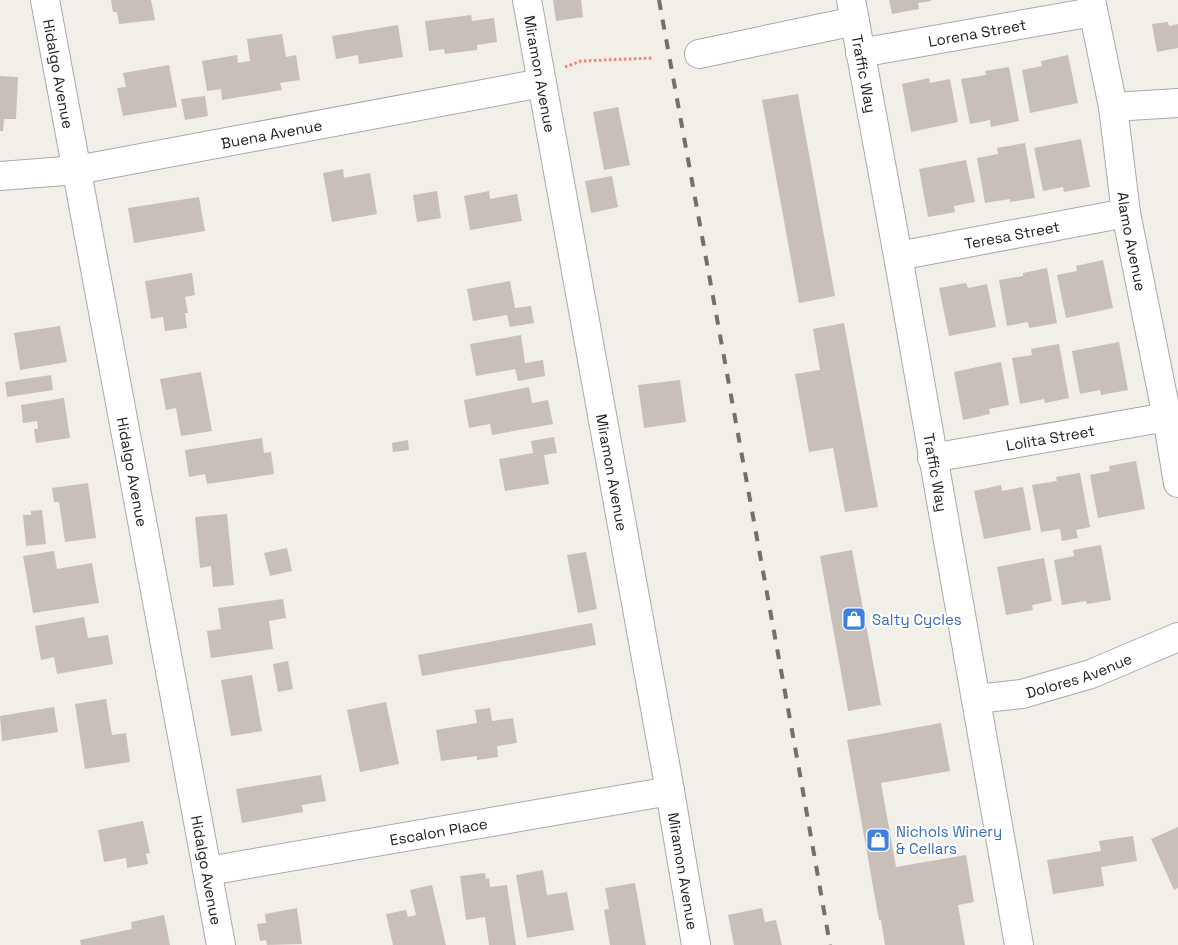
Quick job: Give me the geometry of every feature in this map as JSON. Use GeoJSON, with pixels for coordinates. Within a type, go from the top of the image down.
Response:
{"type":"FeatureCollection","features":[{"type":"Feature","properties":{"kind":"street","name":"Hidalgo Avenue"},"geometry":{"type":"LineString","coordinates":[[45,0],[221,945]]}},
{"type":"Feature","properties":{"kind":"street","name":"Miramon Avenue"},"geometry":{"type":"LineString","coordinates":[[527,0],[670,791],[696,945]]}},
{"type":"Feature","properties":{"kind":"street","name":"Lorena Street"},"geometry":{"type":"LineString","coordinates":[[860,53],[1092,6]]}},
{"type":"Feature","properties":{"kind":"street","name":"Alamo Avenue"},"geometry":{"type":"LineString","coordinates":[[1092,6],[1113,107],[1126,213],[1167,417],[1178,482]]}},
{"type":"Feature","properties":{"kind":"street","name":"Traffic Way"},"geometry":{"type":"LineString","coordinates":[[853,11],[1020,945]]}},
{"type":"Feature","properties":{"kind":"street"},"geometry":{"type":"LineString","coordinates":[[699,54],[853,11]]}},
{"type":"Feature","properties":{"kind":"street","name":"Buena Avenue"},"geometry":{"type":"LineString","coordinates":[[0,176],[77,170],[541,79]]}},
{"type":"Feature","properties":{"kind":"street"},"geometry":{"type":"LineString","coordinates":[[1113,107],[1178,104]]}},
{"type":"Feature","properties":{"kind":"street","name":"Teresa Street"},"geometry":{"type":"LineString","coordinates":[[898,256],[1126,213]]}},
{"type":"Feature","properties":{"kind":"street","name":"Lolita Street"},"geometry":{"type":"LineString","coordinates":[[932,458],[1167,417]]}},
{"type":"Feature","properties":{"kind":"street","name":"Dolores Avenue"},"geometry":{"type":"LineString","coordinates":[[976,699],[1022,694],[1091,674],[1178,637]]}},
{"type":"Feature","properties":{"kind":"street","name":"Escalon Place"},"geometry":{"type":"LineString","coordinates":[[208,871],[670,791]]}},
{"type":"Feature","properties":{"kind":"path"},"geometry":{"type":"LineString","coordinates":[[541,79],[580,61],[653,58]]}},
{"type":"Feature","properties":{"kind":"building"},"geometry":{"type":"Polygon","coordinates":[[[111,0],[151,0],[155,20],[119,24],[117,12],[113,12],[111,0]]]}},
{"type":"Feature","properties":{"kind":"building"},"geometry":{"type":"Polygon","coordinates":[[[553,0],[581,0],[583,17],[556,21],[553,0]]]}},
{"type":"Feature","properties":{"kind":"building"},"geometry":{"type":"Polygon","coordinates":[[[889,0],[931,1],[918,3],[919,9],[892,14],[889,0]]]}},
{"type":"Feature","properties":{"kind":"building"},"geometry":{"type":"Polygon","coordinates":[[[471,15],[472,21],[494,18],[497,42],[477,45],[477,50],[445,54],[444,49],[429,51],[425,21],[471,15]]]}},
{"type":"Feature","properties":{"kind":"building"},"geometry":{"type":"Polygon","coordinates":[[[1168,22],[1169,26],[1178,24],[1178,48],[1157,52],[1152,24],[1168,22]]]}},
{"type":"Feature","properties":{"kind":"building"},"geometry":{"type":"Polygon","coordinates":[[[398,25],[403,57],[359,64],[358,55],[336,59],[332,36],[398,25]]]}},
{"type":"Feature","properties":{"kind":"building"},"geometry":{"type":"Polygon","coordinates":[[[282,34],[286,57],[296,55],[300,80],[280,83],[282,90],[222,100],[221,89],[207,91],[202,61],[237,55],[238,63],[250,61],[247,39],[282,34]]]}},
{"type":"Feature","properties":{"kind":"building"},"geometry":{"type":"Polygon","coordinates":[[[1068,55],[1078,103],[1030,113],[1022,70],[1042,66],[1041,61],[1068,55]]]}},
{"type":"Feature","properties":{"kind":"building"},"geometry":{"type":"Polygon","coordinates":[[[169,65],[177,107],[123,116],[117,88],[126,87],[123,73],[169,65]]]}},
{"type":"Feature","properties":{"kind":"building"},"geometry":{"type":"Polygon","coordinates":[[[1009,67],[1019,121],[991,127],[990,120],[970,124],[961,79],[986,75],[985,71],[1009,67]]]}},
{"type":"Feature","properties":{"kind":"building"},"geometry":{"type":"Polygon","coordinates":[[[0,76],[18,77],[16,119],[4,119],[3,131],[0,131],[0,76]]]}},
{"type":"Feature","properties":{"kind":"building"},"geometry":{"type":"Polygon","coordinates":[[[929,78],[930,83],[950,79],[958,122],[911,132],[902,84],[929,78]]]}},
{"type":"Feature","properties":{"kind":"building"},"geometry":{"type":"Polygon","coordinates":[[[798,94],[835,296],[799,303],[762,100],[798,94]]]}},
{"type":"Feature","properties":{"kind":"building"},"geometry":{"type":"Polygon","coordinates":[[[205,96],[208,116],[185,120],[181,99],[205,96]]]}},
{"type":"Feature","properties":{"kind":"building"},"geometry":{"type":"Polygon","coordinates":[[[618,107],[630,165],[604,170],[593,112],[618,107]]]}},
{"type":"Feature","properties":{"kind":"building"},"geometry":{"type":"Polygon","coordinates":[[[1081,139],[1090,187],[1064,192],[1063,187],[1043,191],[1034,148],[1081,139]]]}},
{"type":"Feature","properties":{"kind":"building"},"geometry":{"type":"Polygon","coordinates":[[[1025,143],[1035,198],[985,203],[977,158],[998,154],[997,148],[1025,143]]]}},
{"type":"Feature","properties":{"kind":"building"},"geometry":{"type":"Polygon","coordinates":[[[966,160],[975,202],[954,206],[955,212],[928,217],[919,169],[966,160]]]}},
{"type":"Feature","properties":{"kind":"building"},"geometry":{"type":"Polygon","coordinates":[[[343,169],[344,178],[370,173],[377,214],[332,222],[323,173],[343,169]]]}},
{"type":"Feature","properties":{"kind":"building"},"geometry":{"type":"Polygon","coordinates":[[[612,176],[618,207],[591,213],[585,181],[612,176]]]}},
{"type":"Feature","properties":{"kind":"building"},"geometry":{"type":"Polygon","coordinates":[[[437,191],[441,218],[417,222],[413,195],[437,191]]]}},
{"type":"Feature","properties":{"kind":"building"},"geometry":{"type":"Polygon","coordinates":[[[489,191],[490,199],[517,194],[522,221],[470,230],[464,196],[489,191]]]}},
{"type":"Feature","properties":{"kind":"building"},"geometry":{"type":"Polygon","coordinates":[[[199,197],[205,231],[134,243],[128,208],[199,197]]]}},
{"type":"Feature","properties":{"kind":"building"},"geometry":{"type":"Polygon","coordinates":[[[1103,260],[1113,308],[1066,318],[1057,275],[1077,271],[1076,266],[1103,260]]]}},
{"type":"Feature","properties":{"kind":"building"},"geometry":{"type":"Polygon","coordinates":[[[1047,268],[1057,323],[1029,328],[1028,322],[1007,326],[999,280],[1023,276],[1023,273],[1047,268]]]}},
{"type":"Feature","properties":{"kind":"building"},"geometry":{"type":"Polygon","coordinates":[[[192,273],[195,295],[185,297],[188,313],[185,313],[187,328],[165,331],[163,317],[151,319],[145,281],[192,273]]]}},
{"type":"Feature","properties":{"kind":"building"},"geometry":{"type":"Polygon","coordinates":[[[510,281],[515,308],[531,306],[534,323],[510,327],[507,315],[473,321],[467,289],[510,281]]]}},
{"type":"Feature","properties":{"kind":"building"},"geometry":{"type":"Polygon","coordinates":[[[966,283],[968,288],[987,284],[996,327],[949,336],[939,288],[966,283]]]}},
{"type":"Feature","properties":{"kind":"building"},"geometry":{"type":"Polygon","coordinates":[[[844,323],[878,507],[845,512],[833,448],[809,452],[795,374],[820,370],[813,329],[844,323]]]}},
{"type":"Feature","properties":{"kind":"building"},"geometry":{"type":"Polygon","coordinates":[[[60,326],[67,362],[20,370],[14,333],[60,326]]]}},
{"type":"Feature","properties":{"kind":"building"},"geometry":{"type":"Polygon","coordinates":[[[521,335],[525,363],[543,360],[545,376],[518,381],[515,369],[476,376],[470,344],[521,335]]]}},
{"type":"Feature","properties":{"kind":"building"},"geometry":{"type":"Polygon","coordinates":[[[1119,342],[1128,390],[1101,395],[1100,390],[1080,394],[1072,351],[1119,342]]]}},
{"type":"Feature","properties":{"kind":"building"},"geometry":{"type":"Polygon","coordinates":[[[1059,344],[1069,398],[1045,403],[1044,399],[1020,404],[1012,358],[1032,355],[1031,349],[1059,344]]]}},
{"type":"Feature","properties":{"kind":"building"},"geometry":{"type":"Polygon","coordinates":[[[1001,362],[1009,405],[989,409],[990,414],[963,420],[954,372],[1001,362]]]}},
{"type":"Feature","properties":{"kind":"building"},"geometry":{"type":"Polygon","coordinates":[[[201,372],[212,431],[181,436],[176,408],[166,410],[160,379],[201,372]]]}},
{"type":"Feature","properties":{"kind":"building"},"geometry":{"type":"Polygon","coordinates":[[[51,375],[53,390],[7,397],[5,382],[51,375]]]}},
{"type":"Feature","properties":{"kind":"building"},"geometry":{"type":"Polygon","coordinates":[[[680,380],[686,422],[644,428],[638,385],[680,380]]]}},
{"type":"Feature","properties":{"kind":"building"},"geometry":{"type":"Polygon","coordinates":[[[529,387],[532,403],[548,400],[553,424],[492,435],[490,424],[469,428],[464,400],[529,387]]]}},
{"type":"Feature","properties":{"kind":"building"},"geometry":{"type":"Polygon","coordinates":[[[64,398],[70,438],[36,443],[34,429],[38,429],[37,421],[23,423],[21,405],[64,398]]]}},
{"type":"Feature","properties":{"kind":"building"},"geometry":{"type":"Polygon","coordinates":[[[554,437],[557,453],[544,455],[549,484],[505,491],[499,459],[533,453],[531,441],[554,437]]]}},
{"type":"Feature","properties":{"kind":"building"},"geometry":{"type":"Polygon","coordinates":[[[262,438],[264,453],[271,452],[274,474],[207,484],[205,474],[189,477],[185,450],[262,438]]]}},
{"type":"Feature","properties":{"kind":"building"},"geometry":{"type":"Polygon","coordinates":[[[408,440],[409,450],[393,452],[392,443],[408,440]]]}},
{"type":"Feature","properties":{"kind":"building"},"geometry":{"type":"Polygon","coordinates":[[[1136,461],[1145,509],[1098,518],[1090,475],[1110,471],[1109,466],[1136,461]]]}},
{"type":"Feature","properties":{"kind":"building"},"geometry":{"type":"Polygon","coordinates":[[[1080,473],[1090,527],[1076,530],[1078,538],[1062,541],[1060,529],[1041,532],[1032,485],[1057,481],[1056,477],[1080,473]]]}},
{"type":"Feature","properties":{"kind":"building"},"geometry":{"type":"Polygon","coordinates":[[[88,483],[96,538],[65,542],[59,502],[54,502],[52,488],[88,483]]]}},
{"type":"Feature","properties":{"kind":"building"},"geometry":{"type":"Polygon","coordinates":[[[1001,485],[1002,491],[1023,487],[1031,530],[984,539],[974,491],[1001,485]]]}},
{"type":"Feature","properties":{"kind":"building"},"geometry":{"type":"Polygon","coordinates":[[[42,510],[46,544],[26,546],[23,515],[31,515],[31,511],[42,510]]]}},
{"type":"Feature","properties":{"kind":"building"},"geometry":{"type":"Polygon","coordinates":[[[227,514],[234,585],[213,587],[211,566],[200,568],[195,517],[227,514]]]}},
{"type":"Feature","properties":{"kind":"building"},"geometry":{"type":"Polygon","coordinates":[[[1101,545],[1111,600],[1087,604],[1086,601],[1062,605],[1054,560],[1074,556],[1073,550],[1101,545]]]}},
{"type":"Feature","properties":{"kind":"building"},"geometry":{"type":"Polygon","coordinates":[[[287,548],[292,571],[270,576],[264,553],[287,548]]]}},
{"type":"Feature","properties":{"kind":"building"},"geometry":{"type":"Polygon","coordinates":[[[852,550],[881,705],[848,711],[820,556],[852,550]]]}},
{"type":"Feature","properties":{"kind":"building"},"geometry":{"type":"Polygon","coordinates":[[[54,551],[57,569],[92,563],[99,603],[33,613],[23,556],[54,551]]]}},
{"type":"Feature","properties":{"kind":"building"},"geometry":{"type":"Polygon","coordinates":[[[586,552],[597,609],[578,613],[567,555],[586,552]]]}},
{"type":"Feature","properties":{"kind":"building"},"geometry":{"type":"Polygon","coordinates":[[[1044,558],[1052,601],[1032,605],[1033,610],[1006,615],[997,567],[1044,558]]]}},
{"type":"Feature","properties":{"kind":"building"},"geometry":{"type":"Polygon","coordinates":[[[283,599],[286,618],[269,621],[273,649],[211,658],[207,631],[221,629],[218,608],[283,599]]]}},
{"type":"Feature","properties":{"kind":"building"},"geometry":{"type":"Polygon","coordinates":[[[84,617],[88,638],[108,635],[113,664],[57,674],[54,657],[41,660],[35,626],[84,617]]]}},
{"type":"Feature","properties":{"kind":"building"},"geometry":{"type":"Polygon","coordinates":[[[592,623],[596,645],[422,676],[418,655],[592,623]]]}},
{"type":"Feature","properties":{"kind":"building"},"geometry":{"type":"Polygon","coordinates":[[[288,661],[293,689],[278,692],[273,664],[288,661]]]}},
{"type":"Feature","properties":{"kind":"building"},"geometry":{"type":"Polygon","coordinates":[[[252,675],[262,731],[231,736],[221,680],[252,675]]]}},
{"type":"Feature","properties":{"kind":"building"},"geometry":{"type":"Polygon","coordinates":[[[106,699],[112,735],[126,733],[130,762],[85,769],[75,704],[106,699]]]}},
{"type":"Feature","properties":{"kind":"building"},"geometry":{"type":"Polygon","coordinates":[[[386,702],[399,764],[360,772],[347,710],[386,702]]]}},
{"type":"Feature","properties":{"kind":"building"},"geometry":{"type":"Polygon","coordinates":[[[54,707],[58,732],[2,741],[0,716],[54,707]]]}},
{"type":"Feature","properties":{"kind":"building"},"geometry":{"type":"Polygon","coordinates":[[[490,708],[492,721],[513,718],[517,743],[497,746],[498,757],[477,760],[477,756],[441,761],[436,730],[477,723],[475,710],[490,708]]]}},
{"type":"Feature","properties":{"kind":"building","name":"Nichols Winery & Cellars"},"geometry":{"type":"Polygon","coordinates":[[[941,723],[950,771],[881,783],[896,867],[966,855],[974,902],[958,905],[965,945],[885,945],[847,740],[941,723]]]}},
{"type":"Feature","properties":{"kind":"building"},"geometry":{"type":"Polygon","coordinates":[[[321,775],[326,801],[302,805],[303,812],[242,823],[236,789],[321,775]]]}},
{"type":"Feature","properties":{"kind":"building"},"geometry":{"type":"Polygon","coordinates":[[[143,821],[150,853],[146,854],[148,864],[127,868],[126,858],[104,862],[98,830],[143,821]]]}},
{"type":"Feature","properties":{"kind":"building"},"geometry":{"type":"Polygon","coordinates":[[[1178,827],[1178,888],[1174,890],[1151,839],[1178,827]]]}},
{"type":"Feature","properties":{"kind":"building"},"geometry":{"type":"Polygon","coordinates":[[[1133,836],[1137,861],[1101,867],[1104,886],[1053,894],[1047,860],[1101,851],[1099,841],[1133,836]]]}},
{"type":"Feature","properties":{"kind":"building"},"geometry":{"type":"Polygon","coordinates":[[[543,870],[547,895],[567,892],[574,930],[527,938],[516,875],[543,870]]]}},
{"type":"Feature","properties":{"kind":"building"},"geometry":{"type":"Polygon","coordinates":[[[485,873],[486,879],[489,878],[490,887],[507,885],[516,945],[489,945],[485,917],[466,920],[460,876],[485,873]]]}},
{"type":"Feature","properties":{"kind":"building"},"geometry":{"type":"Polygon","coordinates":[[[635,883],[646,945],[610,945],[604,910],[609,909],[605,888],[635,883]]]}},
{"type":"Feature","properties":{"kind":"building"},"geometry":{"type":"Polygon","coordinates":[[[432,885],[446,945],[393,945],[386,914],[406,910],[408,917],[416,915],[410,890],[432,885]]]}},
{"type":"Feature","properties":{"kind":"building"},"geometry":{"type":"Polygon","coordinates":[[[297,908],[302,944],[267,945],[266,940],[260,941],[257,924],[266,923],[265,914],[297,908]]]}},
{"type":"Feature","properties":{"kind":"building"},"geometry":{"type":"Polygon","coordinates":[[[762,908],[765,922],[776,920],[782,945],[734,945],[728,915],[762,908]]]}},
{"type":"Feature","properties":{"kind":"building"},"geometry":{"type":"Polygon","coordinates":[[[164,915],[170,945],[81,945],[80,940],[132,929],[131,922],[164,915]]]}},
{"type":"Feature","properties":{"kind":"railway"},"geometry":{"type":"LineString","coordinates":[[659,0],[830,945]]}},
{"type":"Feature","properties":{"kind":"place","name":"Salty Cycles"},"geometry":{"type":"Point","coordinates":[854,619]}},
{"type":"Feature","properties":{"kind":"place","name":"Nichols Winery & Cellars"},"geometry":{"type":"Point","coordinates":[878,840]}}]}
